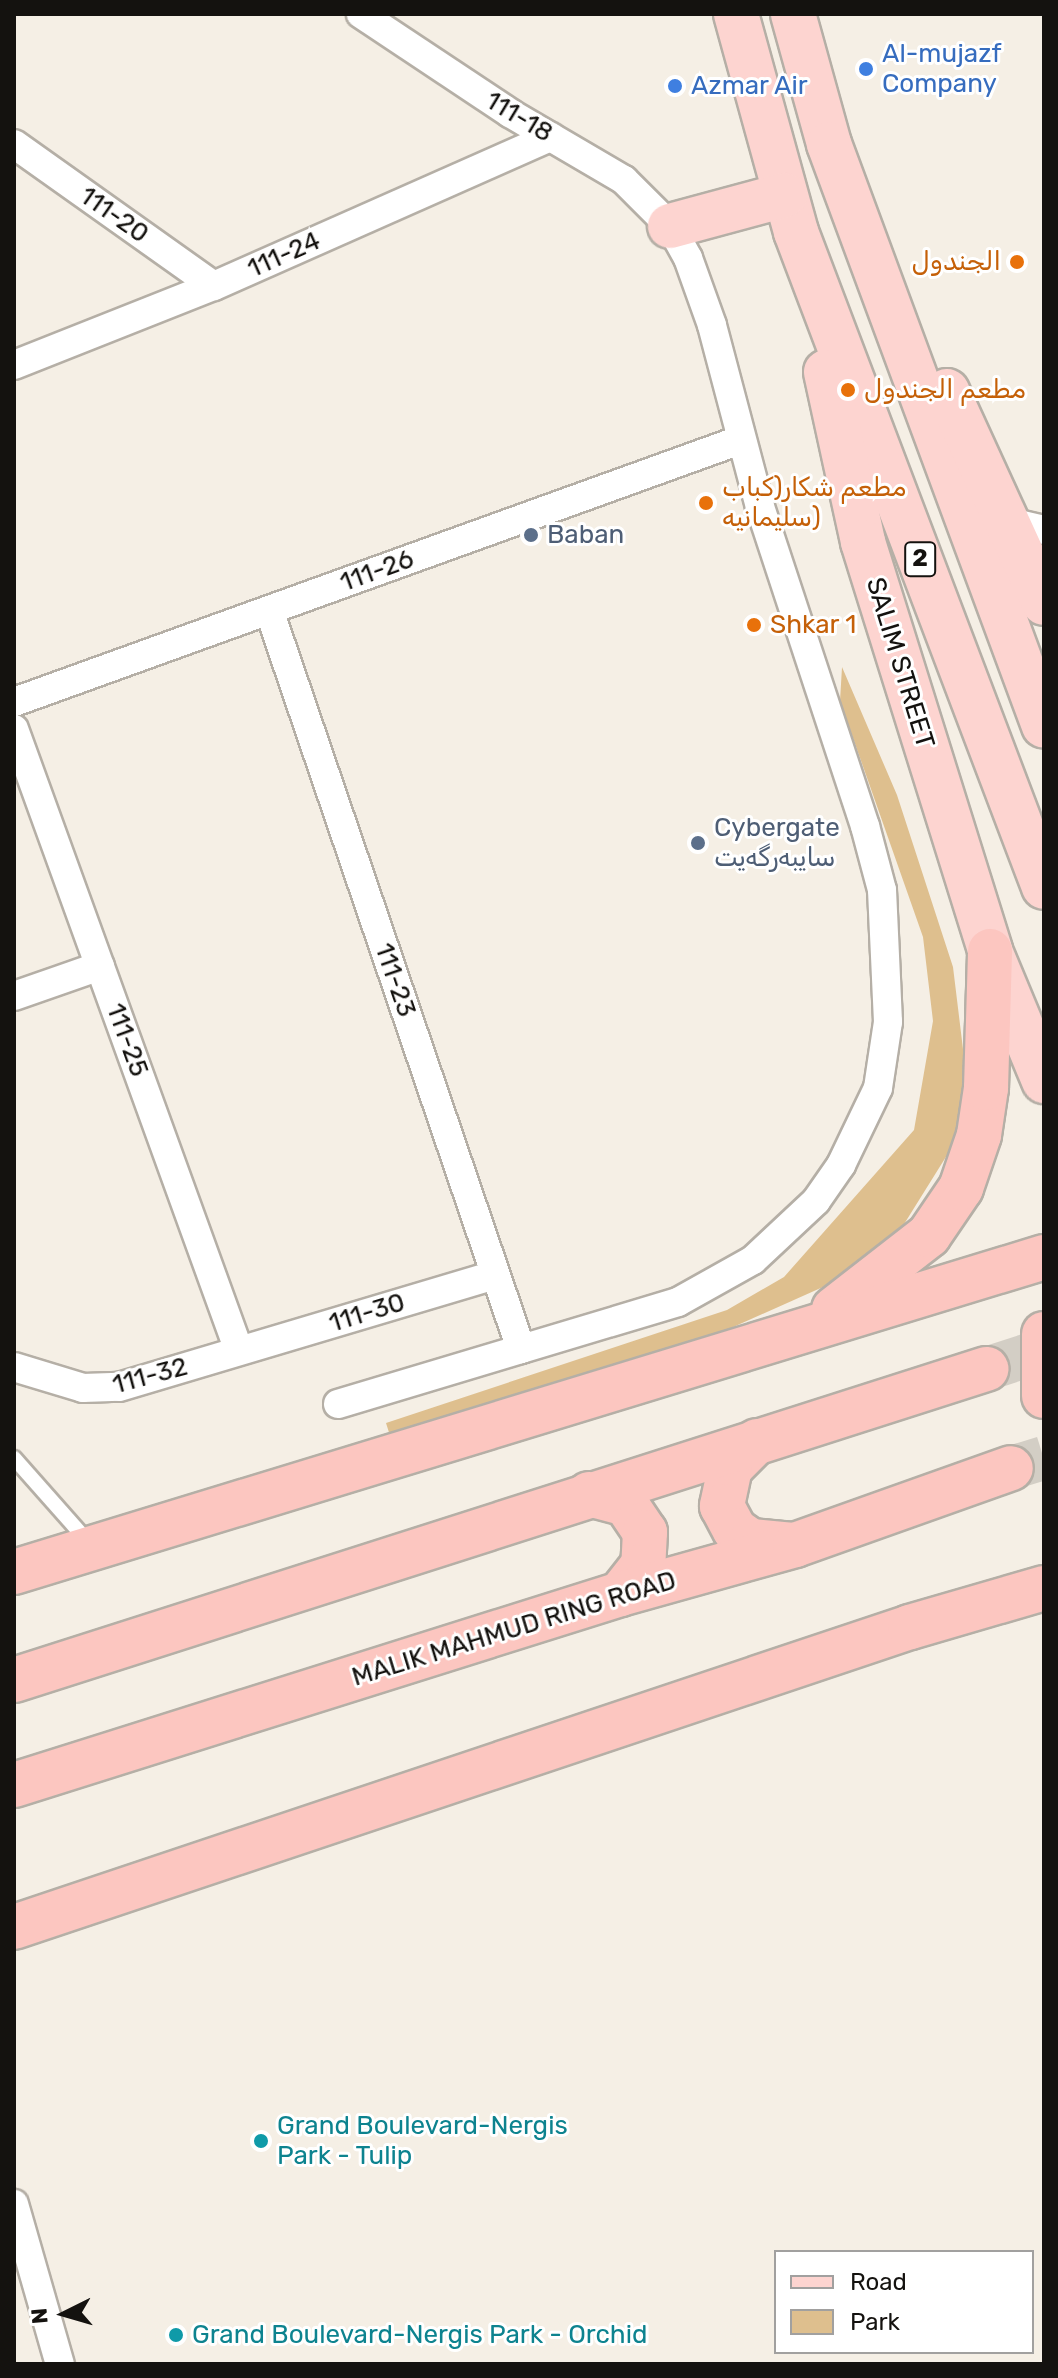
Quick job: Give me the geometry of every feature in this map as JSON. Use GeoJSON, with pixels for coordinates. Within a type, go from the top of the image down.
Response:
{"type":"FeatureCollection","features":[{"type":"Feature","properties":{"kind":"highway"},"geometry":{"type":"LineString","coordinates":[[815,1324],[929,1235],[961,1188],[979,1135],[986,1088],[990,951]]}},
{"type":"Feature","properties":{"kind":"highway"},"geometry":{"type":"LineString","coordinates":[[14,1572],[815,1324],[1044,1257]]}},
{"type":"Feature","properties":{"kind":"highway"},"geometry":{"type":"LineString","coordinates":[[1044,1334],[1044,1396]]}},
{"type":"Feature","properties":{"kind":"highway"},"geometry":{"type":"LineString","coordinates":[[14,1680],[986,1369]]}},
{"type":"Feature","properties":{"kind":"highway"},"geometry":{"type":"LineString","coordinates":[[757,1441],[724,1478],[720,1496],[725,1514],[751,1541],[795,1545]]}},
{"type":"Feature","properties":{"kind":"highway","name":"MALIK MAHMUD RING ROAD"},"geometry":{"type":"LineString","coordinates":[[14,1785],[620,1594],[795,1545],[1011,1468]]}},
{"type":"Feature","properties":{"kind":"highway"},"geometry":{"type":"LineString","coordinates":[[589,1494],[626,1504],[645,1532],[643,1565],[620,1594]]}},
{"type":"Feature","properties":{"kind":"highway"},"geometry":{"type":"LineString","coordinates":[[14,1927],[85,1907],[910,1627],[1044,1588]]}},
{"type":"Feature","properties":{"kind":"highway"},"geometry":{"type":"LineString","coordinates":[[910,1627],[1044,1615]]}},
{"type":"Feature","properties":{"kind":"main road","name":"SALIM STREET"},"geometry":{"type":"LineString","coordinates":[[736,14],[791,214],[863,542],[990,951],[1042,1073]]}},
{"type":"Feature","properties":{"kind":"main road","name":"2"},"geometry":{"type":"LineString","coordinates":[[793,14],[829,144],[1044,726]]}},
{"type":"Feature","properties":{"kind":"main road"},"geometry":{"type":"LineString","coordinates":[[829,144],[1027,526],[1044,603]]}},
{"type":"Feature","properties":{"kind":"main road","name":"SALIM STREET"},"geometry":{"type":"LineString","coordinates":[[791,214],[1044,887]]}},
{"type":"Feature","properties":{"kind":"main road"},"geometry":{"type":"LineString","coordinates":[[670,226],[791,214]]}},
{"type":"Feature","properties":{"kind":"street","name":"111-18"},"geometry":{"type":"LineString","coordinates":[[338,1404],[678,1302],[753,1260],[816,1201],[855,1140],[878,1088],[888,1022],[882,890],[740,440],[702,290],[670,226],[624,180],[550,137],[361,14]]}},
{"type":"Feature","properties":{"kind":"street","name":"111-24"},"geometry":{"type":"LineString","coordinates":[[14,365],[214,286],[550,137]]}},
{"type":"Feature","properties":{"kind":"street","name":"111-20"},"geometry":{"type":"LineString","coordinates":[[14,144],[214,286]]}},
{"type":"Feature","properties":{"kind":"street","name":"111-26"},"geometry":{"type":"LineString","coordinates":[[14,702],[740,440]]}},
{"type":"Feature","properties":{"kind":"street","name":"111-23"},"geometry":{"type":"LineString","coordinates":[[269,610],[521,1349]]}},
{"type":"Feature","properties":{"kind":"street","name":"111-25"},"geometry":{"type":"LineString","coordinates":[[14,729],[239,1351]]}},
{"type":"Feature","properties":{"kind":"street"},"geometry":{"type":"LineString","coordinates":[[14,996],[100,966]]}},
{"type":"Feature","properties":{"kind":"street","name":"111-30"},"geometry":{"type":"LineString","coordinates":[[239,1351],[495,1275]]}},
{"type":"Feature","properties":{"kind":"street","name":"111-32"},"geometry":{"type":"LineString","coordinates":[[14,1367],[101,1389],[239,1351]]}},
{"type":"Feature","properties":{"kind":"street"},"geometry":{"type":"LineString","coordinates":[[14,2204],[60,2364]]}},
{"type":"Feature","properties":{"kind":"lane"},"geometry":{"type":"LineString","coordinates":[[14,1458],[93,1548]]}},
{"type":"Feature","properties":{"kind":"green space"},"geometry":{"type":"Polygon","coordinates":[[[842,667],[897,795],[953,967],[968,1090],[949,1152],[901,1229],[823,1287],[702,1341],[392,1442],[386,1423],[727,1310],[784,1277],[914,1130],[933,1021],[923,937],[840,701],[842,667]]]}},
{"type":"Feature","properties":{"kind":"tunnel"},"geometry":{"type":"LineString","coordinates":[[986,1369],[1044,1350]]}},
{"type":"Feature","properties":{"kind":"tunnel"},"geometry":{"type":"LineString","coordinates":[[1011,1468],[1044,1458]]}},
{"type":"Feature","properties":{"kind":"place","name":"Al-mujazf Company"},"geometry":{"type":"Point","coordinates":[866,69]}},
{"type":"Feature","properties":{"kind":"place","name":"Azmar Air"},"geometry":{"type":"Point","coordinates":[675,86]}},
{"type":"Feature","properties":{"kind":"place","name":"الجندول"},"geometry":{"type":"Point","coordinates":[1017,262]}},
{"type":"Feature","properties":{"kind":"place","name":"مطعم الجندول"},"geometry":{"type":"Point","coordinates":[848,390]}},
{"type":"Feature","properties":{"kind":"place","name":"مطعم شكار(كباب سليمانيه)"},"geometry":{"type":"Point","coordinates":[706,503]}},
{"type":"Feature","properties":{"kind":"place","name":"Baban"},"geometry":{"type":"Point","coordinates":[531,535]}},
{"type":"Feature","properties":{"kind":"place","name":"Shkar 1"},"geometry":{"type":"Point","coordinates":[754,625]}},
{"type":"Feature","properties":{"kind":"place","name":"Cybergate سایبەرگەیت"},"geometry":{"type":"Point","coordinates":[698,843]}},
{"type":"Feature","properties":{"kind":"place","name":"Grand Boulevard-Nergis Park - Tulip"},"geometry":{"type":"Point","coordinates":[261,2141]}},
{"type":"Feature","properties":{"kind":"place","name":"Grand Boulevard-Nergis Park - Orchid"},"geometry":{"type":"Point","coordinates":[176,2335]}}]}
